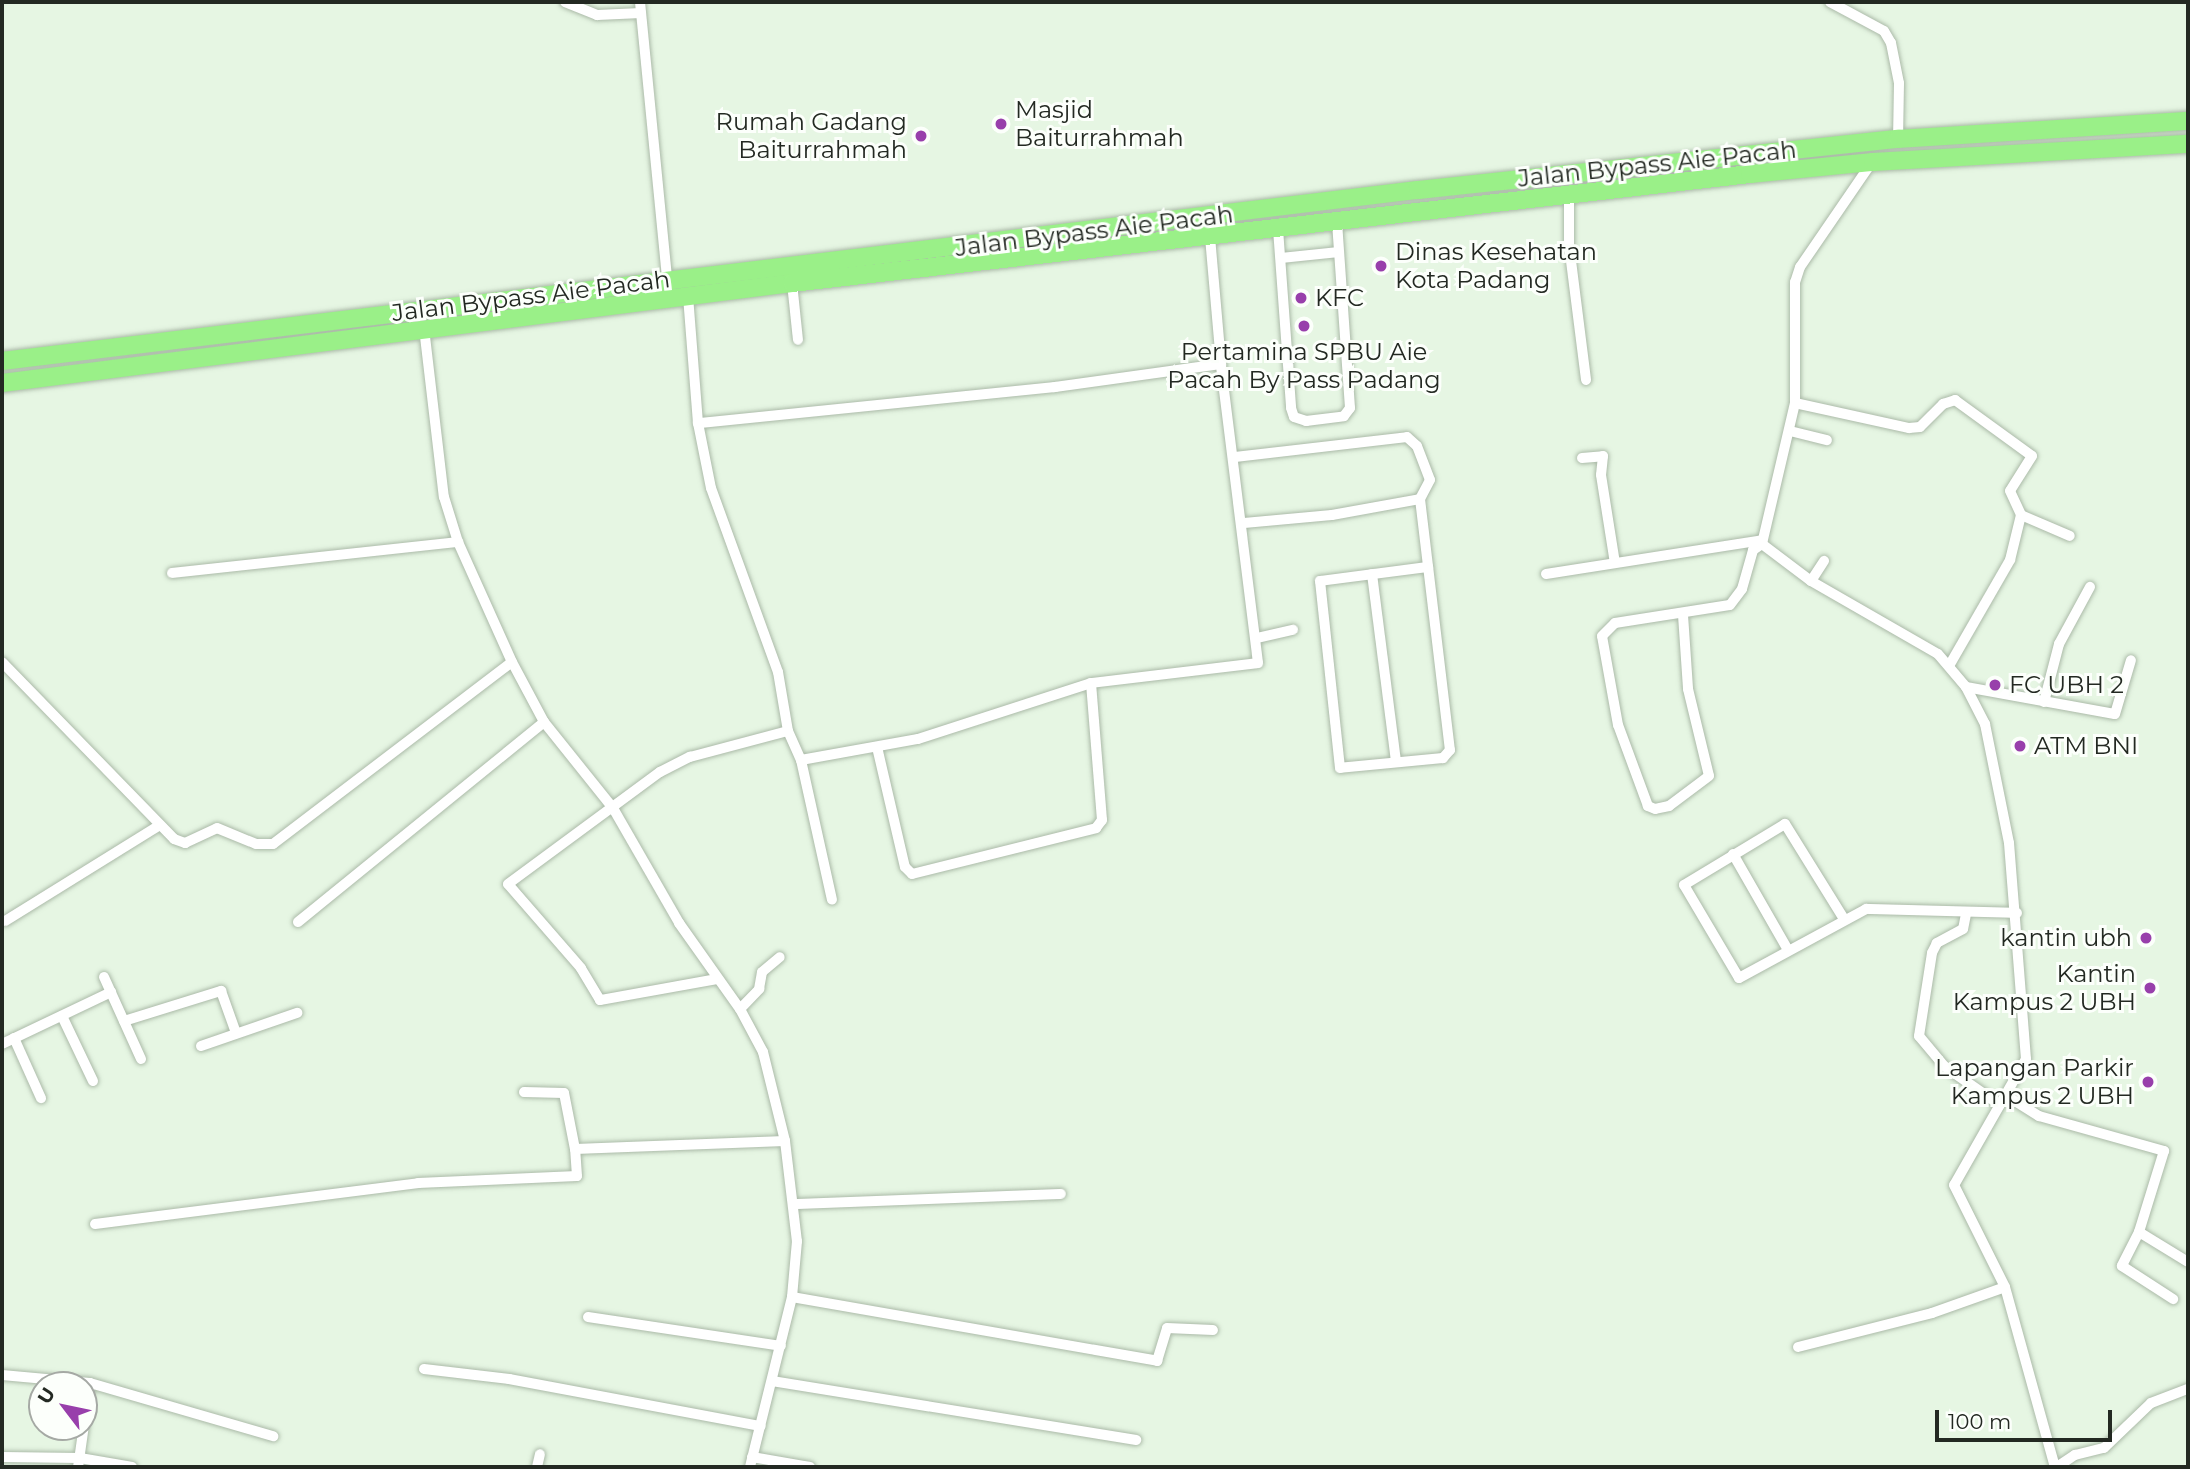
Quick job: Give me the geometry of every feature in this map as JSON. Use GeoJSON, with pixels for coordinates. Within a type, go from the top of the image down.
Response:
{"type":"FeatureCollection","features":[{"type":"Feature","properties":{"kind":"highway","name":"Jalan Bypass Aie Pacah"},"geometry":{"type":"LineString","coordinates":[[2,361],[667,278],[849,260],[1746,155],[1898,139],[2188,121]]}},
{"type":"Feature","properties":{"kind":"highway"},"geometry":{"type":"LineString","coordinates":[[2012,131],[2014,154]]}},
{"type":"Feature","properties":{"kind":"highway"},"geometry":{"type":"LineString","coordinates":[[2,383],[688,296],[1750,174],[1872,162],[2188,145]]}},
{"type":"Feature","properties":{"kind":"highway"},"geometry":{"type":"LineString","coordinates":[[1746,155],[1750,174]]}},
{"type":"Feature","properties":{"kind":"highway"},"geometry":{"type":"LineString","coordinates":[[849,260],[852,278]]}},
{"type":"Feature","properties":{"kind":"street"},"geometry":{"type":"LineString","coordinates":[[565,2],[597,15],[641,13]]}},
{"type":"Feature","properties":{"kind":"street"},"geometry":{"type":"LineString","coordinates":[[640,2],[667,278]]}},
{"type":"Feature","properties":{"kind":"street"},"geometry":{"type":"LineString","coordinates":[[1830,2],[1884,32],[1891,43],[1899,83],[1898,139]]}},
{"type":"Feature","properties":{"kind":"street"},"geometry":{"type":"LineString","coordinates":[[1683,615],[1688,689],[1709,776],[1669,806],[1655,809],[1648,806],[1618,725],[1602,636],[1615,623],[1683,615],[1730,605],[1742,589],[1752,550],[1762,542],[1790,431],[1795,402],[1795,282],[1800,267],[1872,162]]}},
{"type":"Feature","properties":{"kind":"street"},"geometry":{"type":"LineString","coordinates":[[1569,196],[1569,245],[1586,380]]}},
{"type":"Feature","properties":{"kind":"street"},"geometry":{"type":"LineString","coordinates":[[1278,229],[1291,408],[1294,417],[1306,421],[1344,416],[1350,408],[1337,222]]}},
{"type":"Feature","properties":{"kind":"street"},"geometry":{"type":"LineString","coordinates":[[801,760],[918,739],[1091,683],[1254,667],[1258,660],[1256,638],[1244,523],[1221,364],[1210,237]]}},
{"type":"Feature","properties":{"kind":"street"},"geometry":{"type":"LineString","coordinates":[[1280,258],[1339,252]]}},
{"type":"Feature","properties":{"kind":"street"},"geometry":{"type":"LineString","coordinates":[[792,284],[798,340]]}},
{"type":"Feature","properties":{"kind":"street"},"geometry":{"type":"LineString","coordinates":[[688,296],[698,423],[711,488],[778,672],[788,731],[801,760],[832,900]]}},
{"type":"Feature","properties":{"kind":"street"},"geometry":{"type":"LineString","coordinates":[[424,328],[444,497],[458,542],[512,662],[544,722],[613,808],[679,923],[740,1010],[763,1052],[785,1141],[796,1204],[792,1297],[751,1462],[810,1467]]}},
{"type":"Feature","properties":{"kind":"street"},"geometry":{"type":"LineString","coordinates":[[698,423],[1055,387],[1221,364]]}},
{"type":"Feature","properties":{"kind":"street"},"geometry":{"type":"LineString","coordinates":[[1795,402],[1909,428],[1920,428],[1948,401],[1961,402],[2032,456],[2010,491],[2021,515],[2010,560],[1949,666]]}},
{"type":"Feature","properties":{"kind":"street"},"geometry":{"type":"LineString","coordinates":[[1790,431],[1827,440]]}},
{"type":"Feature","properties":{"kind":"street"},"geometry":{"type":"LineString","coordinates":[[1235,457],[1407,437],[1417,446],[1430,480],[1420,499],[1450,750],[1443,758],[1342,768],[1336,755],[1319,584],[1323,578],[1428,567]]}},
{"type":"Feature","properties":{"kind":"street"},"geometry":{"type":"LineString","coordinates":[[1583,458],[1603,456],[1601,475],[1615,563]]}},
{"type":"Feature","properties":{"kind":"street"},"geometry":{"type":"LineString","coordinates":[[1244,523],[1332,515],[1420,499]]}},
{"type":"Feature","properties":{"kind":"street"},"geometry":{"type":"LineString","coordinates":[[2021,515],[2070,536]]}},
{"type":"Feature","properties":{"kind":"street"},"geometry":{"type":"LineString","coordinates":[[172,573],[458,542]]}},
{"type":"Feature","properties":{"kind":"street"},"geometry":{"type":"LineString","coordinates":[[1546,574],[1762,542],[1811,581],[1909,635],[1949,666],[1966,687],[1991,748],[2017,913],[2026,1059],[1954,1185],[2005,1287],[2056,1467],[2075,1455],[2104,1448],[2151,1403],[2188,1389]]}},
{"type":"Feature","properties":{"kind":"street"},"geometry":{"type":"LineString","coordinates":[[1811,581],[1824,561]]}},
{"type":"Feature","properties":{"kind":"street"},"geometry":{"type":"LineString","coordinates":[[1372,574],[1395,761]]}},
{"type":"Feature","properties":{"kind":"street"},"geometry":{"type":"LineString","coordinates":[[2044,702],[2059,644],[2090,586]]}},
{"type":"Feature","properties":{"kind":"street"},"geometry":{"type":"LineString","coordinates":[[1256,638],[1293,630]]}},
{"type":"Feature","properties":{"kind":"street"},"geometry":{"type":"LineString","coordinates":[[1966,687],[2115,714],[2131,660]]}},
{"type":"Feature","properties":{"kind":"street"},"geometry":{"type":"LineString","coordinates":[[2,662],[160,825],[184,843],[217,828],[256,844],[273,844],[512,662]]}},
{"type":"Feature","properties":{"kind":"street"},"geometry":{"type":"LineString","coordinates":[[877,747],[905,867],[912,874],[1096,828],[1102,820],[1091,683]]}},
{"type":"Feature","properties":{"kind":"street"},"geometry":{"type":"LineString","coordinates":[[298,922],[544,722]]}},
{"type":"Feature","properties":{"kind":"street"},"geometry":{"type":"LineString","coordinates":[[717,979],[600,1000],[554,936],[508,890],[511,880],[660,772],[690,757],[788,731]]}},
{"type":"Feature","properties":{"kind":"street"},"geometry":{"type":"LineString","coordinates":[[1844,919],[1785,824],[1686,881],[1684,887],[1733,974],[1742,978],[1844,919],[1876,909],[1966,914],[2017,913]]}},
{"type":"Feature","properties":{"kind":"street"},"geometry":{"type":"LineString","coordinates":[[5,921],[160,825]]}},
{"type":"Feature","properties":{"kind":"street"},"geometry":{"type":"LineString","coordinates":[[1733,854],[1788,950]]}},
{"type":"Feature","properties":{"kind":"street"},"geometry":{"type":"LineString","coordinates":[[1966,914],[1962,929],[1937,943],[1931,953],[1919,1036],[1944,1066],[2000,1105]]}},
{"type":"Feature","properties":{"kind":"street"},"geometry":{"type":"LineString","coordinates":[[740,1010],[759,989],[762,972],[780,957]]}},
{"type":"Feature","properties":{"kind":"street"},"geometry":{"type":"LineString","coordinates":[[104,977],[141,1059]]}},
{"type":"Feature","properties":{"kind":"street"},"geometry":{"type":"LineString","coordinates":[[124,1021],[221,991],[236,1033]]}},
{"type":"Feature","properties":{"kind":"street"},"geometry":{"type":"LineString","coordinates":[[2,1044],[111,992]]}},
{"type":"Feature","properties":{"kind":"street"},"geometry":{"type":"LineString","coordinates":[[201,1046],[297,1013]]}},
{"type":"Feature","properties":{"kind":"street"},"geometry":{"type":"LineString","coordinates":[[62,1016],[93,1081]]}},
{"type":"Feature","properties":{"kind":"street"},"geometry":{"type":"LineString","coordinates":[[14,1038],[41,1098]]}},
{"type":"Feature","properties":{"kind":"street"},"geometry":{"type":"LineString","coordinates":[[95,1224],[429,1182],[578,1176],[564,1093],[524,1092]]}},
{"type":"Feature","properties":{"kind":"street"},"geometry":{"type":"LineString","coordinates":[[2007,1096],[2039,1116],[2164,1151],[2138,1232],[2122,1266],[2173,1298]]}},
{"type":"Feature","properties":{"kind":"street"},"geometry":{"type":"LineString","coordinates":[[575,1149],[785,1141]]}},
{"type":"Feature","properties":{"kind":"street"},"geometry":{"type":"LineString","coordinates":[[796,1204],[1060,1194]]}},
{"type":"Feature","properties":{"kind":"street"},"geometry":{"type":"LineString","coordinates":[[2138,1232],[2188,1262]]}},
{"type":"Feature","properties":{"kind":"street"},"geometry":{"type":"LineString","coordinates":[[1798,1347],[1859,1333],[2005,1287]]}},
{"type":"Feature","properties":{"kind":"street"},"geometry":{"type":"LineString","coordinates":[[792,1297],[1157,1361],[1167,1328],[1213,1330]]}},
{"type":"Feature","properties":{"kind":"street"},"geometry":{"type":"LineString","coordinates":[[588,1317],[781,1346]]}},
{"type":"Feature","properties":{"kind":"street"},"geometry":{"type":"LineString","coordinates":[[424,1369],[509,1379],[761,1426]]}},
{"type":"Feature","properties":{"kind":"street"},"geometry":{"type":"LineString","coordinates":[[2,1375],[28,1377]]}},
{"type":"Feature","properties":{"kind":"street"},"geometry":{"type":"LineString","coordinates":[[772,1381],[1136,1440]]}},
{"type":"Feature","properties":{"kind":"street"},"geometry":{"type":"LineString","coordinates":[[98,1385],[273,1436]]}},
{"type":"Feature","properties":{"kind":"street"},"geometry":{"type":"LineString","coordinates":[[79,1463],[82,1441]]}},
{"type":"Feature","properties":{"kind":"street"},"geometry":{"type":"LineString","coordinates":[[537,1467],[540,1454]]}},
{"type":"Feature","properties":{"kind":"street"},"geometry":{"type":"LineString","coordinates":[[2,1457],[132,1467]]}},
{"type":"Feature","properties":{"kind":"place","name":"Masjid Baiturrahmah"},"geometry":{"type":"Point","coordinates":[1001,124]}},
{"type":"Feature","properties":{"kind":"place","name":"Rumah Gadang Baiturrahmah"},"geometry":{"type":"Point","coordinates":[921,136]}},
{"type":"Feature","properties":{"kind":"place","name":"Dinas Kesehatan Kota Padang"},"geometry":{"type":"Point","coordinates":[1381,266]}},
{"type":"Feature","properties":{"kind":"place","name":"KFC"},"geometry":{"type":"Point","coordinates":[1301,298]}},
{"type":"Feature","properties":{"kind":"place","name":"Pertamina SPBU Aie Pacah By Pass Padang"},"geometry":{"type":"Point","coordinates":[1304,326]}},
{"type":"Feature","properties":{"kind":"place","name":"FC UBH 2"},"geometry":{"type":"Point","coordinates":[1995,685]}},
{"type":"Feature","properties":{"kind":"place","name":"ATM BNI"},"geometry":{"type":"Point","coordinates":[2020,746]}},
{"type":"Feature","properties":{"kind":"place","name":"kantin ubh"},"geometry":{"type":"Point","coordinates":[2146,938]}},
{"type":"Feature","properties":{"kind":"place","name":"Kantin Kampus 2 UBH"},"geometry":{"type":"Point","coordinates":[2150,988]}},
{"type":"Feature","properties":{"kind":"place","name":"Lapangan Parkir Kampus 2 UBH"},"geometry":{"type":"Point","coordinates":[2148,1082]}}]}
